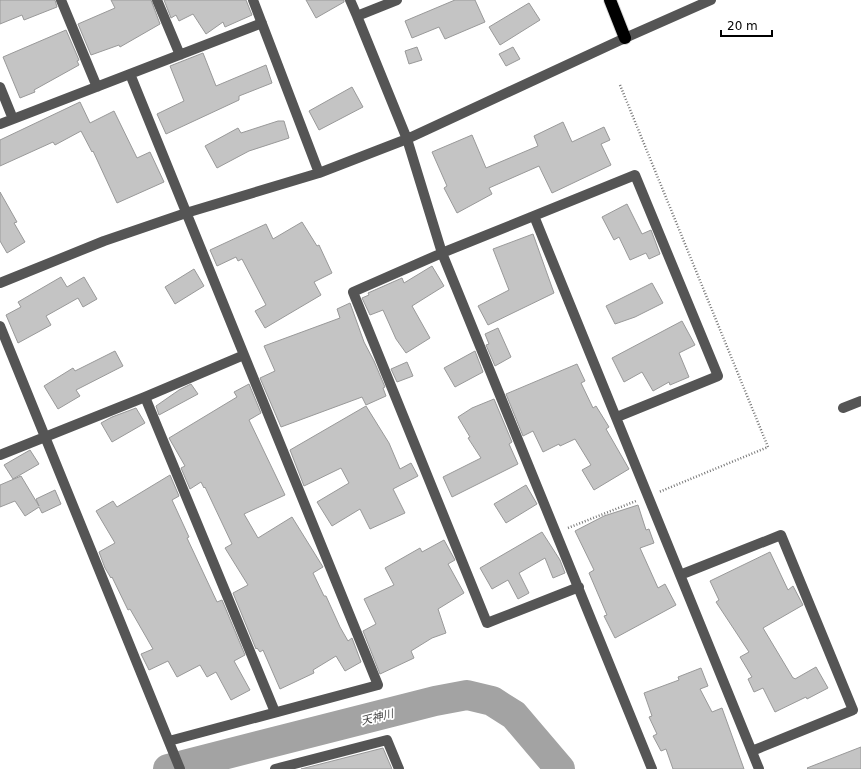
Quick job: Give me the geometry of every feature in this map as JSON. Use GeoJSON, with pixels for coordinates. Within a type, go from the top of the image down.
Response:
{"type":"FeatureCollection","features":[{"type":"Feature","properties":{"kind":"highway"},"geometry":{"type":"LineString","coordinates":[[610,0],[625,38]]}},
{"type":"Feature","properties":{"kind":"street"},"geometry":{"type":"LineString","coordinates":[[61,0],[97,87]]}},
{"type":"Feature","properties":{"kind":"street"},"geometry":{"type":"LineString","coordinates":[[157,0],[180,55]]}},
{"type":"Feature","properties":{"kind":"street"},"geometry":{"type":"LineString","coordinates":[[253,0],[319,173]]}},
{"type":"Feature","properties":{"kind":"street"},"geometry":{"type":"LineString","coordinates":[[350,0],[407,139],[442,253],[652,769]]}},
{"type":"Feature","properties":{"kind":"street"},"geometry":{"type":"LineString","coordinates":[[356,16],[397,0]]}},
{"type":"Feature","properties":{"kind":"street"},"geometry":{"type":"LineString","coordinates":[[0,283],[104,241],[186,213],[319,173],[407,139],[625,38],[711,0]]}},
{"type":"Feature","properties":{"kind":"street"},"geometry":{"type":"LineString","coordinates":[[0,124],[262,23]]}},
{"type":"Feature","properties":{"kind":"street"},"geometry":{"type":"LineString","coordinates":[[130,74],[378,685],[169,741]]}},
{"type":"Feature","properties":{"kind":"street"},"geometry":{"type":"LineString","coordinates":[[0,87],[13,119]]}},
{"type":"Feature","properties":{"kind":"street"},"geometry":{"type":"LineString","coordinates":[[579,587],[487,623],[353,292],[442,253],[635,175],[718,376],[616,417]]}},
{"type":"Feature","properties":{"kind":"street"},"geometry":{"type":"LineString","coordinates":[[534,216],[759,769]]}},
{"type":"Feature","properties":{"kind":"street"},"geometry":{"type":"LineString","coordinates":[[0,326],[180,769]]}},
{"type":"Feature","properties":{"kind":"street"},"geometry":{"type":"LineString","coordinates":[[0,455],[145,397],[244,355]]}},
{"type":"Feature","properties":{"kind":"street"},"geometry":{"type":"LineString","coordinates":[[145,397],[275,712]]}},
{"type":"Feature","properties":{"kind":"street"},"geometry":{"type":"LineString","coordinates":[[843,408],[861,401]]}},
{"type":"Feature","properties":{"kind":"street"},"geometry":{"type":"LineString","coordinates":[[680,575],[780,535],[853,710],[752,751]]}},
{"type":"Feature","properties":{"kind":"street"},"geometry":{"type":"LineString","coordinates":[[275,769],[291,767],[387,740],[399,769]]}},
{"type":"Feature","properties":{"kind":"path"},"geometry":{"type":"LineString","coordinates":[[556,533],[648,496]]}},
{"type":"Feature","properties":{"kind":"building"},"geometry":{"type":"Polygon","coordinates":[[[0,0],[55,0],[57,7],[24,20],[22,15],[0,24],[0,0]]]}},
{"type":"Feature","properties":{"kind":"building"},"geometry":{"type":"Polygon","coordinates":[[[111,0],[151,0],[160,24],[120,47],[119,45],[91,55],[78,24],[115,8],[111,0]]]}},
{"type":"Feature","properties":{"kind":"building"},"geometry":{"type":"Polygon","coordinates":[[[164,0],[246,0],[252,15],[225,27],[223,22],[206,34],[193,14],[179,21],[176,15],[171,18],[164,0]]]}},
{"type":"Feature","properties":{"kind":"building"},"geometry":{"type":"Polygon","coordinates":[[[306,0],[344,0],[344,2],[316,18],[306,0]]]}},
{"type":"Feature","properties":{"kind":"building"},"geometry":{"type":"Polygon","coordinates":[[[455,0],[475,0],[485,22],[445,39],[439,27],[412,38],[405,21],[455,0]]]}},
{"type":"Feature","properties":{"kind":"building"},"geometry":{"type":"Polygon","coordinates":[[[529,3],[540,20],[500,45],[489,27],[529,3]]]}},
{"type":"Feature","properties":{"kind":"building"},"geometry":{"type":"Polygon","coordinates":[[[66,30],[79,60],[77,61],[79,65],[34,90],[35,92],[20,98],[3,57],[66,30]]]}},
{"type":"Feature","properties":{"kind":"building"},"geometry":{"type":"Polygon","coordinates":[[[417,47],[422,60],[409,64],[405,51],[417,47]]]}},
{"type":"Feature","properties":{"kind":"building"},"geometry":{"type":"Polygon","coordinates":[[[513,47],[520,59],[506,66],[499,54],[513,47]]]}},
{"type":"Feature","properties":{"kind":"building"},"geometry":{"type":"Polygon","coordinates":[[[203,53],[216,86],[266,65],[272,83],[239,96],[239,100],[166,134],[157,114],[184,101],[170,66],[203,53]]]}},
{"type":"Feature","properties":{"kind":"building"},"geometry":{"type":"Polygon","coordinates":[[[352,87],[363,107],[319,130],[309,111],[352,87]]]}},
{"type":"Feature","properties":{"kind":"building"},"geometry":{"type":"Polygon","coordinates":[[[80,102],[90,123],[114,111],[137,158],[150,152],[164,182],[117,203],[93,151],[92,152],[81,131],[55,145],[53,142],[0,166],[0,140],[80,102]]]}},
{"type":"Feature","properties":{"kind":"building"},"geometry":{"type":"Polygon","coordinates":[[[278,121],[284,121],[289,138],[249,151],[217,168],[205,146],[238,128],[241,133],[278,121]]]}},
{"type":"Feature","properties":{"kind":"building"},"geometry":{"type":"Polygon","coordinates":[[[563,122],[572,142],[604,127],[610,140],[601,144],[611,165],[552,193],[539,166],[489,188],[492,194],[457,213],[444,188],[447,186],[432,152],[472,135],[486,168],[538,146],[534,136],[563,122]]]}},
{"type":"Feature","properties":{"kind":"building"},"geometry":{"type":"Polygon","coordinates":[[[0,192],[17,222],[14,223],[25,242],[7,253],[0,241],[0,192]]]}},
{"type":"Feature","properties":{"kind":"building"},"geometry":{"type":"Polygon","coordinates":[[[627,204],[642,234],[651,230],[660,254],[649,259],[646,253],[630,260],[619,237],[614,240],[602,217],[627,204]]]}},
{"type":"Feature","properties":{"kind":"building"},"geometry":{"type":"Polygon","coordinates":[[[302,222],[317,246],[319,245],[332,273],[314,282],[321,295],[265,328],[255,311],[266,305],[242,259],[238,261],[236,257],[217,266],[210,250],[266,224],[273,239],[302,222]]]}},
{"type":"Feature","properties":{"kind":"building"},"geometry":{"type":"Polygon","coordinates":[[[533,234],[554,293],[488,325],[478,306],[509,290],[493,249],[533,234]]]}},
{"type":"Feature","properties":{"kind":"building"},"geometry":{"type":"Polygon","coordinates":[[[432,266],[444,286],[412,306],[430,338],[406,353],[396,339],[383,310],[370,315],[362,298],[369,295],[368,293],[402,278],[404,283],[432,266]]]}},
{"type":"Feature","properties":{"kind":"building"},"geometry":{"type":"Polygon","coordinates":[[[194,269],[204,286],[175,304],[165,287],[194,269]]]}},
{"type":"Feature","properties":{"kind":"building"},"geometry":{"type":"Polygon","coordinates":[[[61,277],[67,287],[84,277],[97,299],[83,307],[78,298],[46,316],[51,325],[18,343],[6,315],[21,307],[18,302],[61,277]]]}},
{"type":"Feature","properties":{"kind":"building"},"geometry":{"type":"Polygon","coordinates":[[[652,283],[663,303],[635,317],[615,324],[606,306],[652,283]]]}},
{"type":"Feature","properties":{"kind":"building"},"geometry":{"type":"Polygon","coordinates":[[[350,303],[364,342],[385,387],[383,388],[386,396],[366,405],[362,397],[281,427],[260,378],[275,371],[264,346],[340,318],[337,309],[350,303]]]}},
{"type":"Feature","properties":{"kind":"building"},"geometry":{"type":"Polygon","coordinates":[[[682,321],[695,345],[679,353],[689,377],[670,385],[669,382],[653,391],[642,372],[624,382],[612,358],[682,321]]]}},
{"type":"Feature","properties":{"kind":"building"},"geometry":{"type":"Polygon","coordinates":[[[498,328],[511,357],[495,366],[486,345],[489,344],[485,334],[498,328]]]}},
{"type":"Feature","properties":{"kind":"building"},"geometry":{"type":"Polygon","coordinates":[[[115,351],[123,366],[76,390],[80,396],[58,409],[44,386],[73,368],[75,371],[115,351]]]}},
{"type":"Feature","properties":{"kind":"building"},"geometry":{"type":"Polygon","coordinates":[[[475,351],[483,372],[455,387],[444,368],[475,351]]]}},
{"type":"Feature","properties":{"kind":"building"},"geometry":{"type":"Polygon","coordinates":[[[407,362],[413,376],[397,382],[391,369],[407,362]]]}},
{"type":"Feature","properties":{"kind":"building"},"geometry":{"type":"Polygon","coordinates":[[[577,364],[585,381],[581,383],[593,408],[596,406],[609,427],[606,429],[629,469],[594,490],[582,470],[591,465],[575,439],[560,446],[559,444],[543,452],[533,431],[523,436],[506,394],[577,364]]]}},
{"type":"Feature","properties":{"kind":"building"},"geometry":{"type":"Polygon","coordinates":[[[191,384],[198,394],[159,415],[156,406],[179,390],[191,384]]]}},
{"type":"Feature","properties":{"kind":"building"},"geometry":{"type":"Polygon","coordinates":[[[249,384],[261,413],[249,420],[285,495],[244,514],[258,538],[292,517],[323,567],[313,573],[348,641],[352,638],[361,662],[345,671],[336,656],[313,670],[314,673],[280,689],[263,650],[260,652],[257,648],[256,649],[233,593],[248,585],[225,548],[232,544],[205,487],[204,488],[201,482],[190,489],[181,468],[185,466],[169,438],[237,397],[234,392],[249,384]]]}},
{"type":"Feature","properties":{"kind":"building"},"geometry":{"type":"Polygon","coordinates":[[[494,399],[512,442],[509,444],[518,464],[452,497],[443,477],[481,458],[468,438],[470,437],[458,417],[472,408],[494,399]]]}},
{"type":"Feature","properties":{"kind":"building"},"geometry":{"type":"Polygon","coordinates":[[[366,406],[389,443],[400,469],[411,463],[418,476],[393,489],[405,513],[370,529],[360,509],[332,526],[317,502],[349,483],[341,468],[304,486],[290,450],[366,406]]]}},
{"type":"Feature","properties":{"kind":"building"},"geometry":{"type":"Polygon","coordinates":[[[136,408],[145,423],[112,442],[101,423],[136,408]]]}},
{"type":"Feature","properties":{"kind":"building"},"geometry":{"type":"Polygon","coordinates":[[[30,450],[39,464],[13,479],[4,465],[30,450]]]}},
{"type":"Feature","properties":{"kind":"building"},"geometry":{"type":"Polygon","coordinates":[[[170,475],[179,496],[172,500],[189,537],[187,538],[217,602],[222,600],[245,655],[234,661],[250,690],[231,700],[216,672],[207,677],[200,665],[177,677],[168,661],[149,670],[141,654],[153,649],[130,609],[128,610],[112,577],[111,578],[105,568],[99,552],[115,543],[96,511],[113,501],[117,507],[170,475]]]}},
{"type":"Feature","properties":{"kind":"building"},"geometry":{"type":"Polygon","coordinates":[[[21,476],[39,506],[36,499],[55,490],[61,504],[42,513],[39,507],[25,516],[15,501],[0,507],[0,485],[21,476]]]}},
{"type":"Feature","properties":{"kind":"building"},"geometry":{"type":"Polygon","coordinates":[[[526,485],[537,504],[506,523],[494,504],[526,485]]]}},
{"type":"Feature","properties":{"kind":"building"},"geometry":{"type":"Polygon","coordinates":[[[638,505],[646,530],[649,529],[654,543],[640,548],[658,588],[665,584],[676,605],[615,638],[604,616],[607,615],[589,573],[594,570],[575,531],[604,516],[638,505]]]}},
{"type":"Feature","properties":{"kind":"building"},"geometry":{"type":"Polygon","coordinates":[[[542,532],[560,560],[565,573],[553,578],[545,558],[519,573],[529,593],[518,599],[508,580],[492,589],[480,568],[542,532]]]}},
{"type":"Feature","properties":{"kind":"building"},"geometry":{"type":"Polygon","coordinates":[[[444,540],[455,560],[448,564],[464,593],[438,609],[446,633],[432,638],[411,651],[414,658],[380,674],[363,631],[376,624],[364,599],[394,585],[385,568],[420,548],[422,552],[444,540]]]}},
{"type":"Feature","properties":{"kind":"building"},"geometry":{"type":"Polygon","coordinates":[[[770,552],[788,590],[793,586],[803,605],[763,628],[793,678],[795,679],[816,667],[828,688],[807,699],[806,697],[775,712],[763,688],[754,692],[748,679],[752,677],[740,657],[749,652],[716,602],[719,600],[710,581],[770,552]]]}},
{"type":"Feature","properties":{"kind":"building"},"geometry":{"type":"Polygon","coordinates":[[[701,668],[708,686],[700,689],[712,712],[722,708],[744,769],[673,769],[666,749],[661,751],[653,736],[657,734],[649,717],[652,716],[644,693],[679,680],[678,677],[701,668]]]}},
{"type":"Feature","properties":{"kind":"building"},"geometry":{"type":"Polygon","coordinates":[[[861,747],[861,769],[807,768],[861,747]]]}},
{"type":"Feature","properties":{"kind":"building"},"geometry":{"type":"Polygon","coordinates":[[[383,748],[392,769],[301,769],[383,748]]]}},
{"type":"Feature","properties":{"kind":"waterway","name":"天神川"},"geometry":{"type":"LineString","coordinates":[[168,769],[435,701],[467,695],[492,701],[514,715],[560,769]]}}]}
